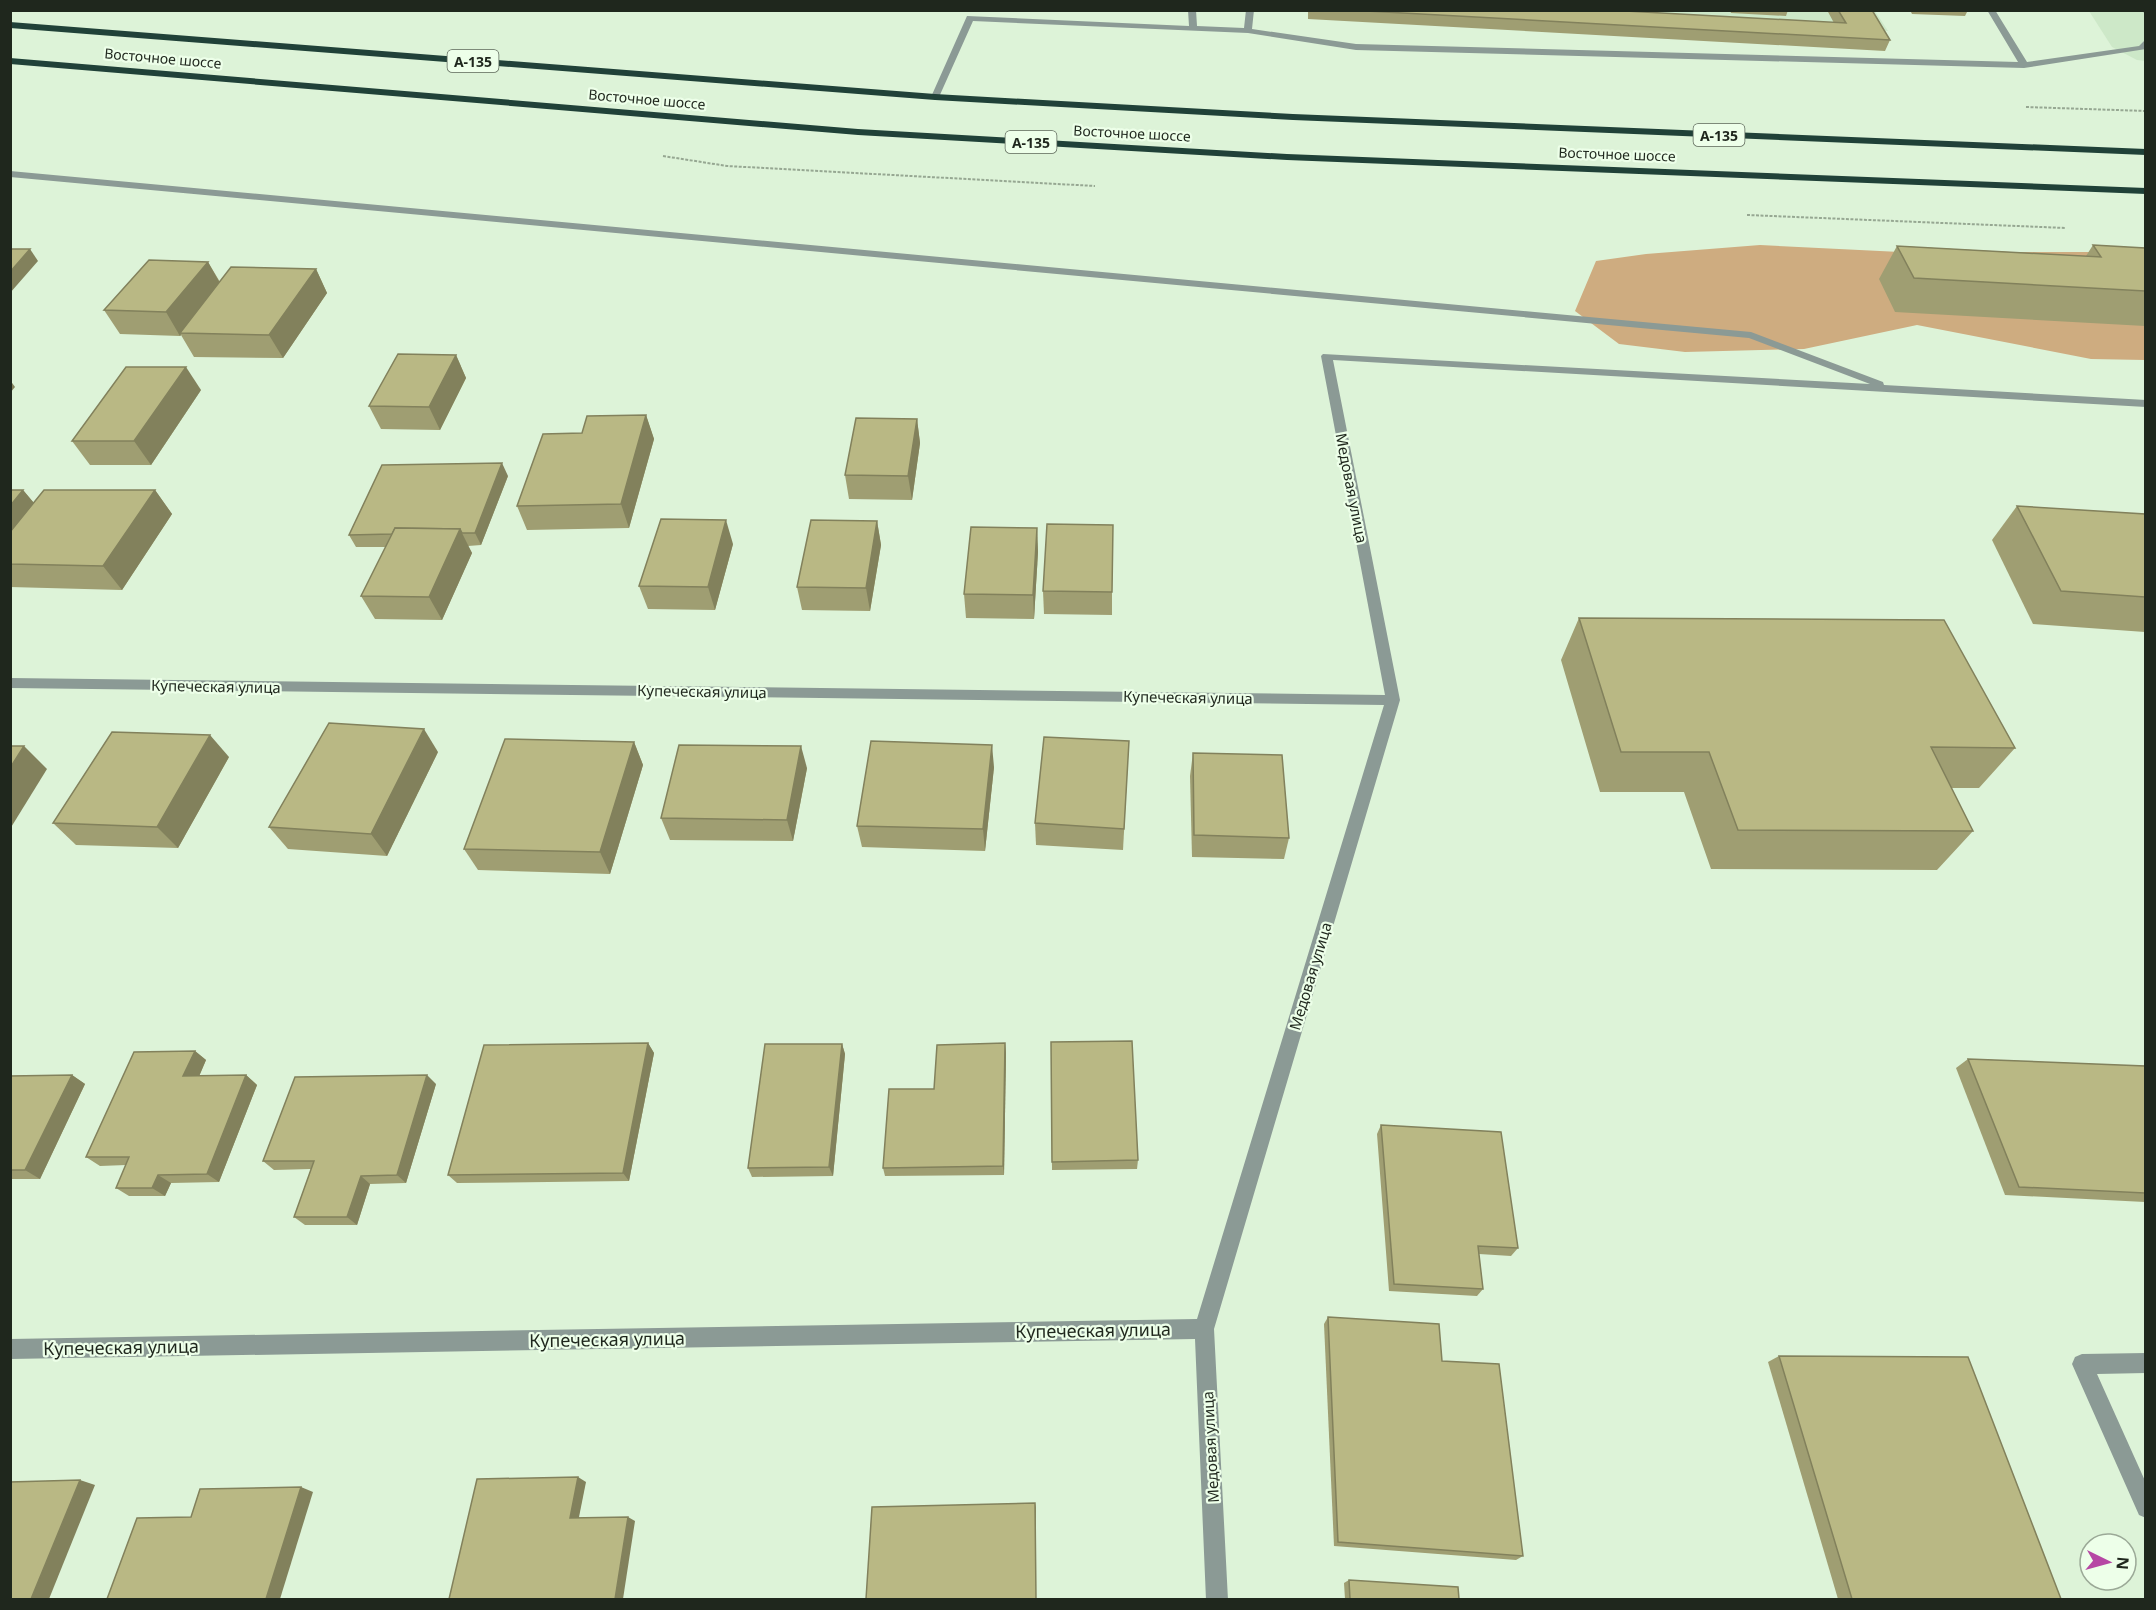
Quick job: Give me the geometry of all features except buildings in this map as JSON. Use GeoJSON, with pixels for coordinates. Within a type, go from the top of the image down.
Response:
{"type":"FeatureCollection","features":[{"type":"Feature","properties":{"kind":"highway","name":"Восточное шоссе"},"geometry":{"type":"LineString","coordinates":[[10,25],[935,97],[1293,117],[2145,152]]}},
{"type":"Feature","properties":{"kind":"highway","name":"Восточное шоссе"},"geometry":{"type":"LineString","coordinates":[[10,61],[858,132],[1287,157],[2145,191]]}},
{"type":"Feature","properties":{"kind":"street"},"geometry":{"type":"LineString","coordinates":[[1192,10],[1193,29]]}},
{"type":"Feature","properties":{"kind":"street"},"geometry":{"type":"LineString","coordinates":[[1248,31],[1250,10]]}},
{"type":"Feature","properties":{"kind":"street"},"geometry":{"type":"LineString","coordinates":[[1991,10],[2024,65]]}},
{"type":"Feature","properties":{"kind":"street"},"geometry":{"type":"LineString","coordinates":[[935,97],[971,14],[1248,31],[1356,47],[2024,65],[2142,48],[2145,41]]}},
{"type":"Feature","properties":{"kind":"street"},"geometry":{"type":"LineString","coordinates":[[10,174],[1751,335],[1893,389],[2145,404]]}},
{"type":"Feature","properties":{"kind":"street","name":"Медовая улица"},"geometry":{"type":"LineString","coordinates":[[1216,1599],[1204,1329],[1393,700],[1327,356],[1893,389]]}},
{"type":"Feature","properties":{"kind":"street","name":"Купеческая улица"},"geometry":{"type":"LineString","coordinates":[[10,683],[1393,700]]}},
{"type":"Feature","properties":{"kind":"street","name":"Купеческая улица"},"geometry":{"type":"LineString","coordinates":[[10,1349],[1204,1329]]}},
{"type":"Feature","properties":{"kind":"street"},"geometry":{"type":"LineString","coordinates":[[2145,1363],[2082,1364],[2145,1508]]}},
{"type":"Feature","properties":{"kind":"shaded area"},"geometry":{"type":"Polygon","coordinates":[[[1501,11],[1875,11],[1888,31],[1501,11]]]}},
{"type":"Feature","properties":{"kind":"shaded area"},"geometry":{"type":"Polygon","coordinates":[[[2089,11],[2145,11],[2145,61],[2137,60],[2112,47],[2089,11]]]}},
{"type":"Feature","properties":{"kind":"shaded area"},"geometry":{"type":"Polygon","coordinates":[[[1760,245],[1900,252],[2145,252],[2145,360],[2091,359],[1917,325],[1804,349],[1685,352],[1619,344],[1575,311],[1596,261],[1646,254],[1760,245]]]}}]}
